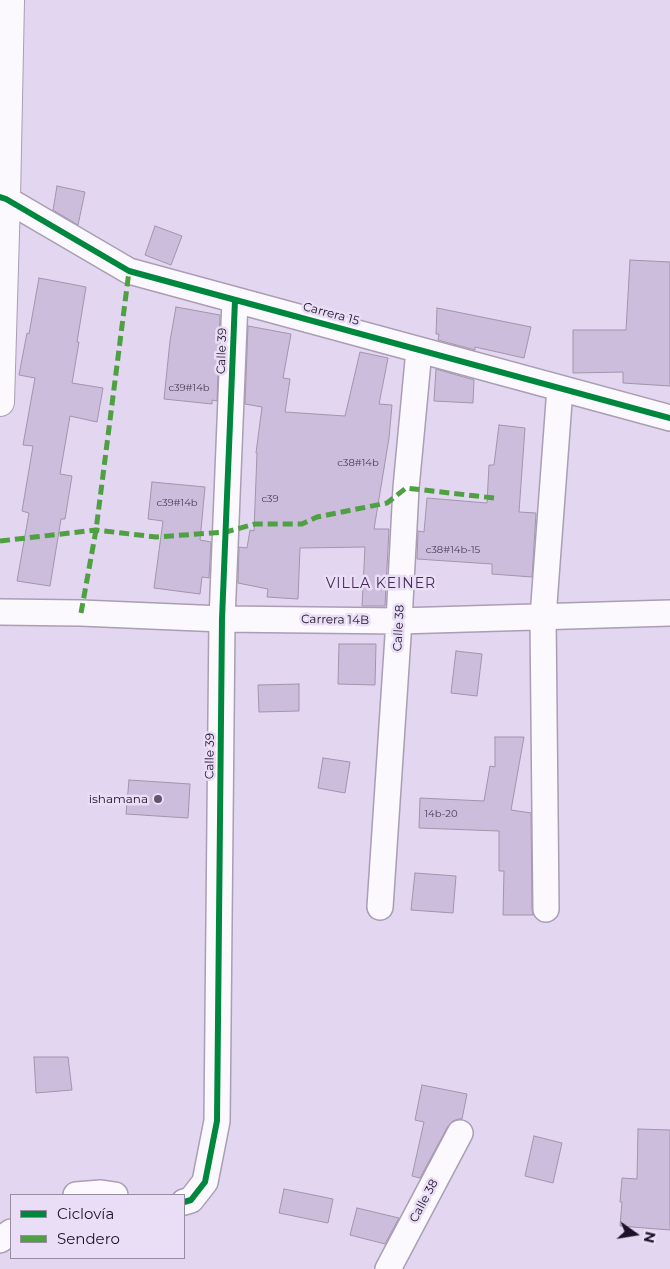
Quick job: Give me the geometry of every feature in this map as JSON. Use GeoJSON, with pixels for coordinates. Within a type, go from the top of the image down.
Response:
{"type":"FeatureCollection","features":[{"type":"Feature","properties":{"kind":"street"},"geometry":{"type":"LineString","coordinates":[[0,402],[3,198],[10,0]]}},
{"type":"Feature","properties":{"kind":"street","name":"Carrera 15"},"geometry":{"type":"LineString","coordinates":[[3,198],[129,271],[670,418]]}},
{"type":"Feature","properties":{"kind":"street","name":"Calle 39"},"geometry":{"type":"LineString","coordinates":[[185,1202],[191,1200],[204,1182],[217,1121],[222,619],[235,300]]}},
{"type":"Feature","properties":{"kind":"street","name":"Calle 38"},"geometry":{"type":"LineString","coordinates":[[380,906],[406,488],[419,350]]}},
{"type":"Feature","properties":{"kind":"street"},"geometry":{"type":"LineString","coordinates":[[546,909],[543,617],[560,388]]}},
{"type":"Feature","properties":{"kind":"street","name":"Carrera 14B"},"geometry":{"type":"LineString","coordinates":[[0,612],[81,613],[222,619],[399,621],[670,613]]}},
{"type":"Feature","properties":{"kind":"street","name":"Calle 38"},"geometry":{"type":"LineString","coordinates":[[388,1269],[460,1133]]}},
{"type":"Feature","properties":{"kind":"street"},"geometry":{"type":"LineString","coordinates":[[88,1194],[108,1194]]}},
{"type":"Feature","properties":{"kind":"building"},"geometry":{"type":"Polygon","coordinates":[[[57,186],[85,192],[78,225],[53,210],[57,186]]]}},
{"type":"Feature","properties":{"kind":"building"},"geometry":{"type":"Polygon","coordinates":[[[155,226],[182,236],[171,265],[145,255],[155,226]]]}},
{"type":"Feature","properties":{"kind":"building"},"geometry":{"type":"Polygon","coordinates":[[[630,260],[670,262],[670,386],[623,383],[623,372],[573,373],[573,330],[626,330],[630,260]]]}},
{"type":"Feature","properties":{"kind":"building"},"geometry":{"type":"Polygon","coordinates":[[[39,278],[86,287],[72,383],[103,388],[97,422],[70,416],[60,474],[72,476],[65,519],[61,519],[50,586],[17,581],[29,513],[22,511],[33,446],[23,445],[35,378],[19,375],[27,333],[29,334],[39,278]]]}},
{"type":"Feature","properties":{"kind":"building"},"geometry":{"type":"Polygon","coordinates":[[[176,307],[220,315],[217,401],[212,400],[212,404],[164,399],[170,341],[176,307]]]}},
{"type":"Feature","properties":{"kind":"building"},"geometry":{"type":"Polygon","coordinates":[[[437,308],[531,327],[524,358],[475,347],[475,350],[438,340],[439,334],[436,334],[437,308]]]}},
{"type":"Feature","properties":{"kind":"building"},"geometry":{"type":"Polygon","coordinates":[[[248,326],[291,334],[283,378],[290,379],[285,412],[345,416],[360,352],[388,358],[379,404],[392,405],[389,438],[374,529],[389,529],[385,606],[362,606],[365,547],[300,548],[298,599],[267,597],[268,589],[238,583],[239,547],[247,548],[250,530],[254,531],[256,453],[262,407],[245,404],[248,326]]]}},
{"type":"Feature","properties":{"kind":"building"},"geometry":{"type":"Polygon","coordinates":[[[436,369],[474,380],[473,403],[434,401],[436,369]]]}},
{"type":"Feature","properties":{"kind":"building"},"geometry":{"type":"Polygon","coordinates":[[[499,425],[525,428],[519,512],[536,513],[532,577],[492,574],[492,564],[417,559],[418,531],[424,532],[427,498],[487,503],[489,465],[494,465],[499,425]]]}},
{"type":"Feature","properties":{"kind":"building"},"geometry":{"type":"Polygon","coordinates":[[[152,482],[205,487],[200,540],[211,542],[209,578],[202,577],[200,594],[154,588],[163,521],[148,519],[152,482]]]}},
{"type":"Feature","properties":{"kind":"building"},"geometry":{"type":"Polygon","coordinates":[[[339,644],[376,644],[375,685],[338,684],[339,644]]]}},
{"type":"Feature","properties":{"kind":"building"},"geometry":{"type":"Polygon","coordinates":[[[456,651],[482,654],[477,696],[451,693],[456,651]]]}},
{"type":"Feature","properties":{"kind":"building"},"geometry":{"type":"Polygon","coordinates":[[[299,684],[299,711],[259,712],[258,685],[299,684]]]}},
{"type":"Feature","properties":{"kind":"building"},"geometry":{"type":"Polygon","coordinates":[[[495,737],[524,737],[511,810],[531,813],[533,915],[503,915],[504,871],[499,871],[499,831],[419,828],[420,798],[484,801],[490,766],[495,767],[495,737]]]}},
{"type":"Feature","properties":{"kind":"building"},"geometry":{"type":"Polygon","coordinates":[[[323,758],[350,762],[345,793],[318,788],[323,758]]]}},
{"type":"Feature","properties":{"kind":"building","name":"ishamana"},"geometry":{"type":"Polygon","coordinates":[[[129,780],[190,784],[188,818],[126,814],[129,780]]]}},
{"type":"Feature","properties":{"kind":"building"},"geometry":{"type":"Polygon","coordinates":[[[415,873],[456,876],[453,913],[411,910],[415,873]]]}},
{"type":"Feature","properties":{"kind":"building"},"geometry":{"type":"Polygon","coordinates":[[[34,1057],[68,1057],[72,1090],[36,1093],[34,1057]]]}},
{"type":"Feature","properties":{"kind":"building"},"geometry":{"type":"Polygon","coordinates":[[[422,1085],[467,1094],[462,1119],[453,1121],[448,1126],[420,1178],[412,1176],[424,1122],[415,1120],[422,1085]]]}},
{"type":"Feature","properties":{"kind":"building"},"geometry":{"type":"Polygon","coordinates":[[[638,1129],[670,1130],[670,1230],[620,1226],[622,1178],[637,1179],[638,1129]]]}},
{"type":"Feature","properties":{"kind":"building"},"geometry":{"type":"Polygon","coordinates":[[[534,1136],[562,1143],[553,1183],[525,1176],[534,1136]]]}},
{"type":"Feature","properties":{"kind":"building"},"geometry":{"type":"Polygon","coordinates":[[[284,1189],[333,1199],[328,1223],[279,1213],[284,1189]]]}},
{"type":"Feature","properties":{"kind":"building"},"geometry":{"type":"Polygon","coordinates":[[[357,1208],[399,1218],[385,1244],[350,1235],[357,1208]]]}},
{"type":"Feature","properties":{"kind":"marked path"},"geometry":{"type":"LineString","coordinates":[[81,613],[96,530],[129,271]]}},
{"type":"Feature","properties":{"kind":"marked path"},"geometry":{"type":"LineString","coordinates":[[0,541],[96,530],[156,537],[226,532],[255,524],[302,524],[317,517],[387,503],[406,488],[494,498]]}},
{"type":"Feature","properties":{"kind":"cycle path"},"geometry":{"type":"LineString","coordinates":[[0,197],[129,271],[670,418]]}},
{"type":"Feature","properties":{"kind":"cycle path"},"geometry":{"type":"LineString","coordinates":[[185,1202],[191,1200],[205,1182],[217,1121],[222,619],[235,300]]}},
{"type":"Feature","properties":{"kind":"place","name":"ishamana"},"geometry":{"type":"Point","coordinates":[158,799]}},
{"type":"Feature","properties":{"kind":"district","name":"VILLA KEINER"},"geometry":{"type":"Point","coordinates":[381,584]}}]}
